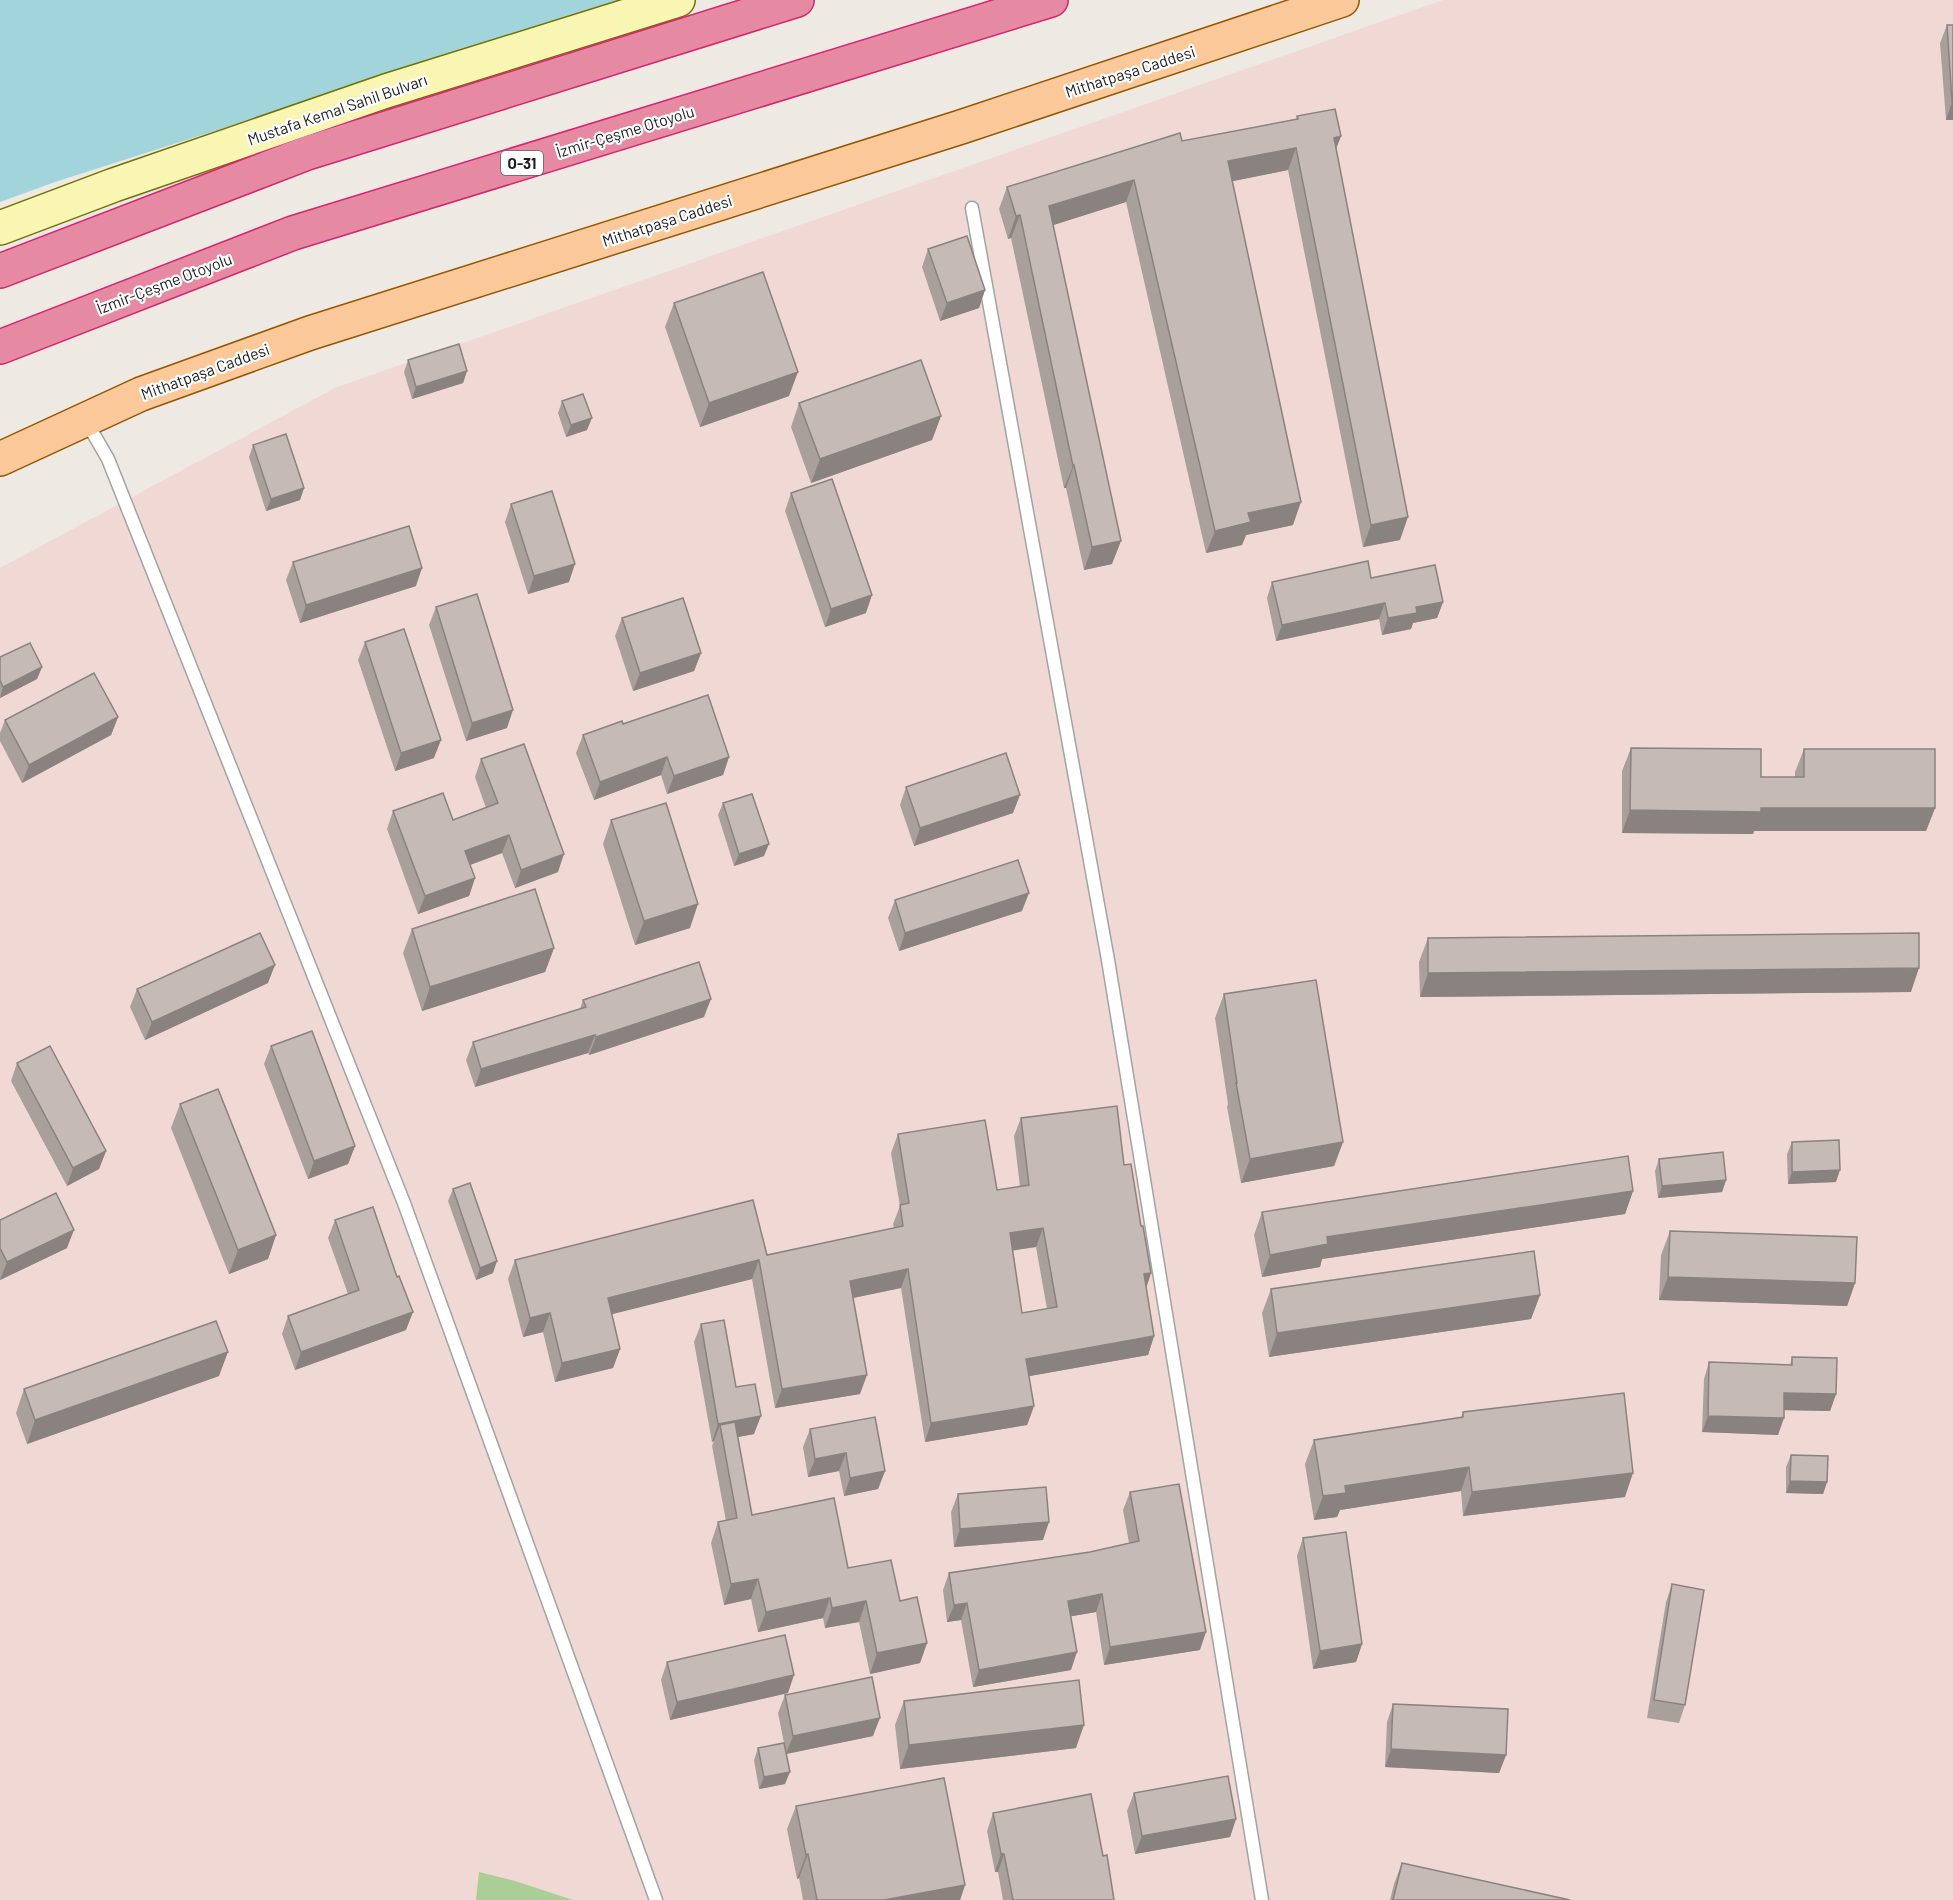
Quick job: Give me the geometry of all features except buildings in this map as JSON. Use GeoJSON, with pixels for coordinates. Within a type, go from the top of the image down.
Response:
{"type":"FeatureCollection","features":[{"type":"Feature","properties":{"kind":"highway"},"geometry":{"type":"LineString","coordinates":[[0,271],[307,153],[797,0]]}},
{"type":"Feature","properties":{"kind":"highway","name":"İzmir-Çeşme Otoyolu"},"geometry":{"type":"LineString","coordinates":[[0,347],[293,233],[1051,0]]}},
{"type":"Feature","properties":{"kind":"main road","name":"Mustafa Kemal Sahil Bulvarı"},"geometry":{"type":"LineString","coordinates":[[0,228],[114,185],[386,92],[678,0]]}},
{"type":"Feature","properties":{"kind":"main road","name":"Mithatpaşa Caddesi"},"geometry":{"type":"LineString","coordinates":[[0,459],[141,394],[310,333],[961,127],[1341,0]]}},
{"type":"Feature","properties":{"kind":"lane"},"geometry":{"type":"LineString","coordinates":[[972,208],[1108,960],[1262,1900]]}},
{"type":"Feature","properties":{"kind":"lane"},"geometry":{"type":"LineString","coordinates":[[86,420],[108,459],[404,1203],[656,1900]]}},
{"type":"Feature","properties":{"kind":"shaded area"},"geometry":{"type":"Polygon","coordinates":[[[1443,0],[1953,0],[1953,1900],[0,1900],[0,568],[337,387],[1443,0]]]}},
{"type":"Feature","properties":{"kind":"green space"},"geometry":{"type":"Polygon","coordinates":[[[479,1872],[515,1881],[573,1900],[476,1900],[479,1872]]]}},
{"type":"Feature","properties":{"kind":"water"},"geometry":{"type":"Polygon","coordinates":[[[0,0],[625,0],[55,182],[0,202],[0,0]]]}}]}
